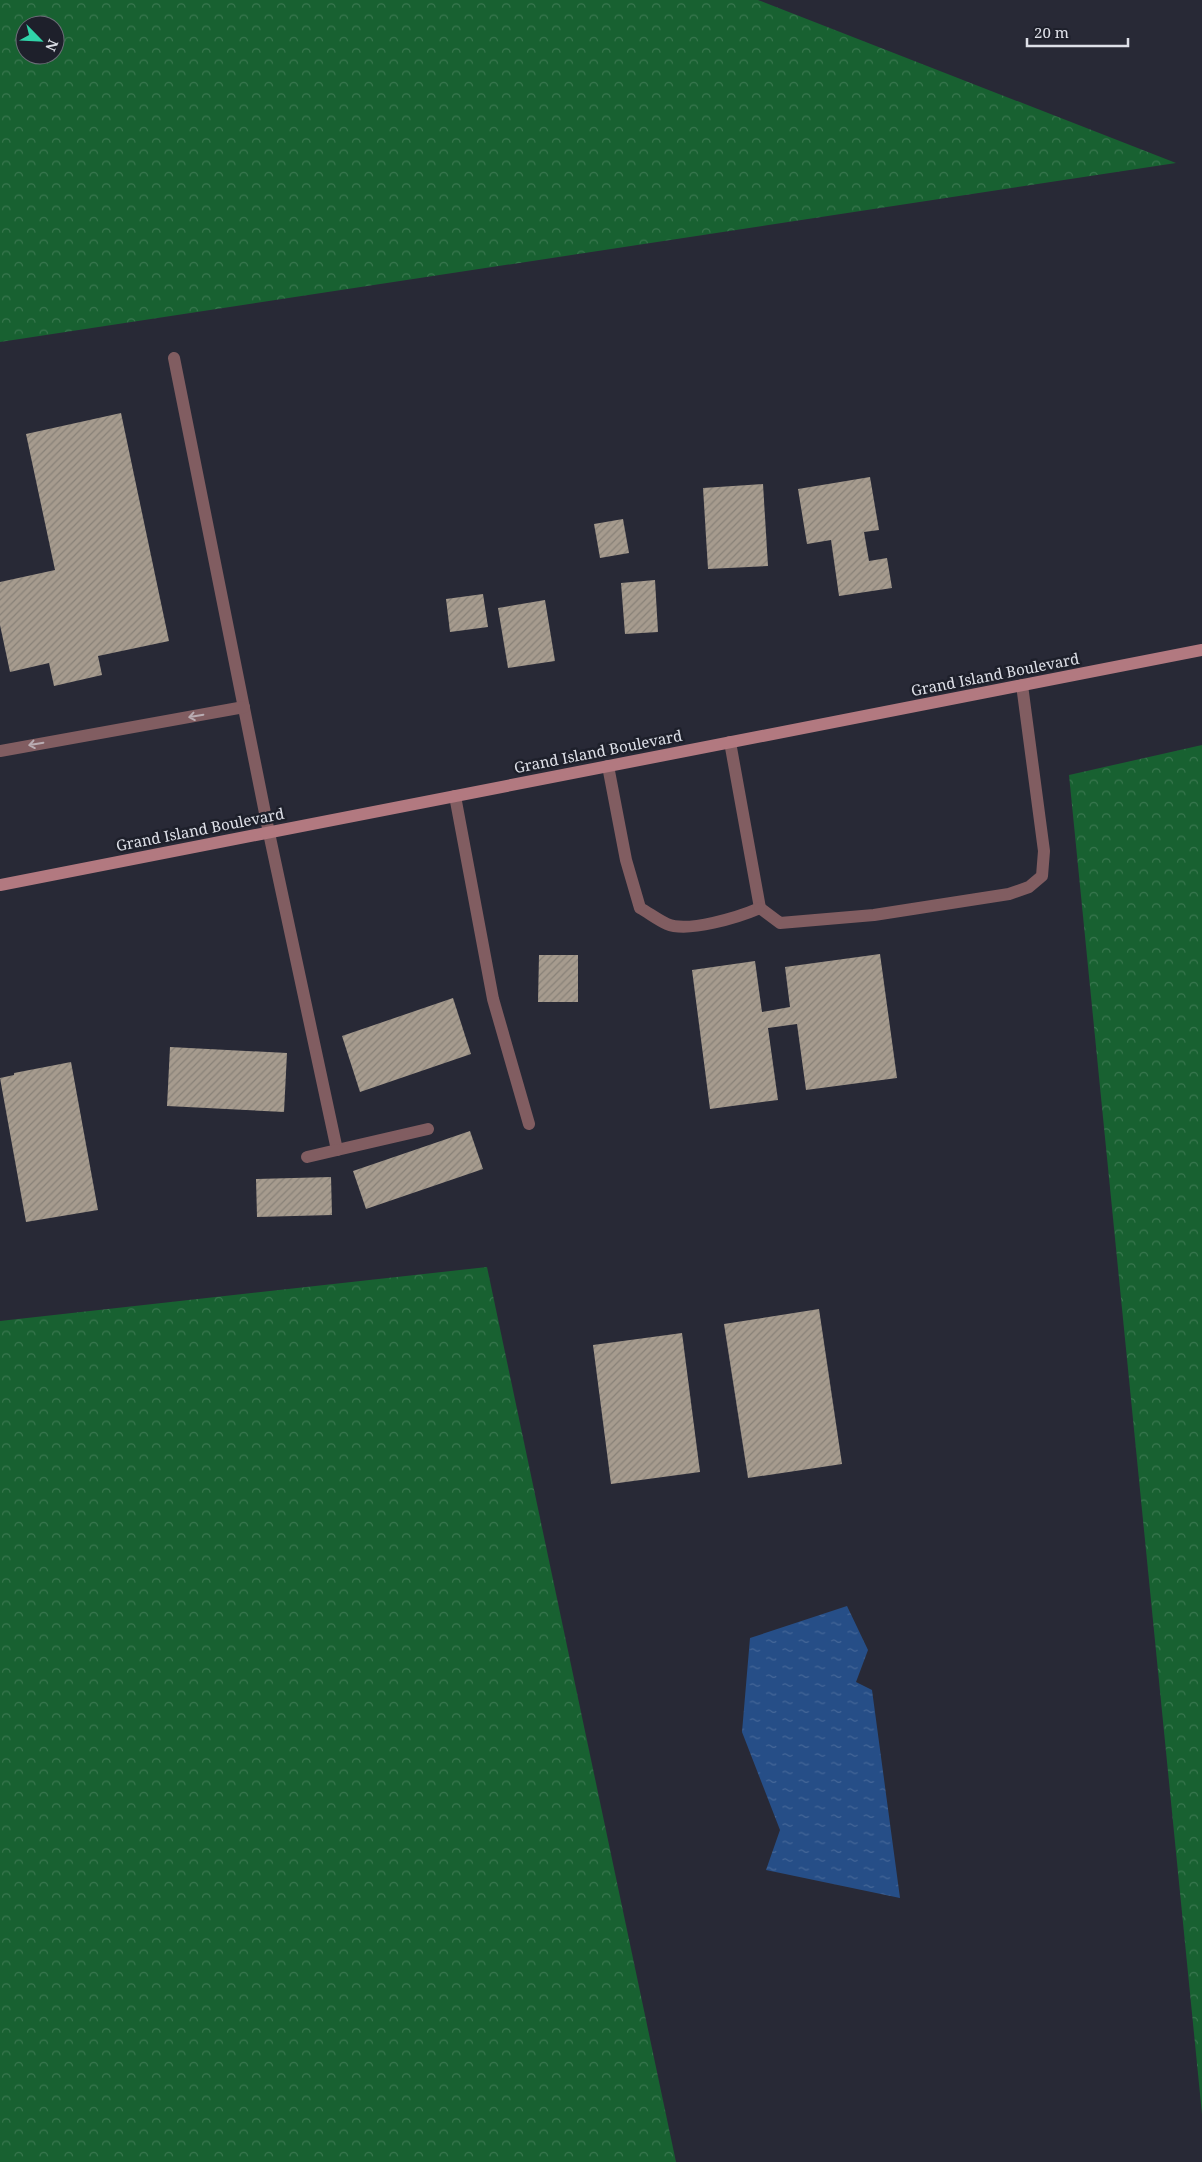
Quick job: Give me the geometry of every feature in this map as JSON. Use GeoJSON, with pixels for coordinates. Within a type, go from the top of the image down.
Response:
{"type":"FeatureCollection","features":[{"type":"Feature","properties":{"kind":"main road","name":"Grand Island Boulevard"},"geometry":{"type":"LineString","coordinates":[[0,885],[1202,650]]}},
{"type":"Feature","properties":{"kind":"lane"},"geometry":{"type":"LineString","coordinates":[[174,358],[269,832],[337,1150]]}},
{"type":"Feature","properties":{"kind":"lane"},"geometry":{"type":"LineString","coordinates":[[730,742],[760,908],[780,923],[874,915],[1009,894],[1029,887],[1042,876],[1044,851],[1022,685]]}},
{"type":"Feature","properties":{"kind":"lane"},"geometry":{"type":"LineString","coordinates":[[0,751],[244,707]]}},
{"type":"Feature","properties":{"kind":"lane"},"geometry":{"type":"LineString","coordinates":[[608,766],[626,860],[640,908],[669,925],[697,925],[726,920],[760,908]]}},
{"type":"Feature","properties":{"kind":"lane"},"geometry":{"type":"LineString","coordinates":[[455,796],[493,999],[529,1124]]}},
{"type":"Feature","properties":{"kind":"lane"},"geometry":{"type":"LineString","coordinates":[[307,1156],[428,1129]]}},
{"type":"Feature","properties":{"kind":"green space"},"geometry":{"type":"Polygon","coordinates":[[[0,0],[758,0],[1176,163],[0,342],[0,0]]]}},
{"type":"Feature","properties":{"kind":"green space"},"geometry":{"type":"Polygon","coordinates":[[[1202,745],[1202,2114],[1069,775],[1202,745]]]}},
{"type":"Feature","properties":{"kind":"green space"},"geometry":{"type":"Polygon","coordinates":[[[487,1267],[676,2162],[0,2162],[0,1321],[487,1267]]]}},
{"type":"Feature","properties":{"kind":"water"},"geometry":{"type":"Polygon","coordinates":[[[847,1606],[868,1650],[856,1682],[872,1690],[900,1898],[766,1870],[780,1830],[742,1732],[750,1638],[847,1606]]]}},
{"type":"Feature","properties":{"kind":"building"},"geometry":{"type":"Polygon","coordinates":[[[121,413],[169,641],[98,656],[102,675],[54,686],[49,663],[10,672],[0,625],[0,582],[55,570],[26,434],[121,413]]]}},
{"type":"Feature","properties":{"kind":"building"},"geometry":{"type":"Polygon","coordinates":[[[870,477],[879,530],[864,532],[869,561],[887,558],[892,588],[839,596],[831,540],[807,544],[798,489],[870,477]]]}},
{"type":"Feature","properties":{"kind":"building"},"geometry":{"type":"Polygon","coordinates":[[[763,484],[768,566],[708,569],[703,488],[763,484]]]}},
{"type":"Feature","properties":{"kind":"building"},"geometry":{"type":"Polygon","coordinates":[[[623,519],[629,553],[600,558],[594,524],[623,519]]]}},
{"type":"Feature","properties":{"kind":"building"},"geometry":{"type":"Polygon","coordinates":[[[655,580],[658,632],[625,634],[621,583],[655,580]]]}},
{"type":"Feature","properties":{"kind":"building"},"geometry":{"type":"Polygon","coordinates":[[[483,594],[488,627],[450,632],[446,599],[483,594]]]}},
{"type":"Feature","properties":{"kind":"building"},"geometry":{"type":"Polygon","coordinates":[[[545,600],[555,661],[508,668],[498,608],[545,600]]]}},
{"type":"Feature","properties":{"kind":"building"},"geometry":{"type":"Polygon","coordinates":[[[880,954],[897,1078],[806,1090],[797,1024],[768,1028],[778,1100],[710,1109],[692,970],[755,961],[762,1012],[790,1007],[785,967],[880,954]]]}},
{"type":"Feature","properties":{"kind":"building"},"geometry":{"type":"Polygon","coordinates":[[[539,955],[578,955],[578,1002],[538,1002],[539,955]]]}},
{"type":"Feature","properties":{"kind":"building"},"geometry":{"type":"Polygon","coordinates":[[[453,998],[471,1054],[360,1092],[342,1036],[453,998]]]}},
{"type":"Feature","properties":{"kind":"building"},"geometry":{"type":"Polygon","coordinates":[[[170,1047],[287,1053],[284,1112],[167,1106],[170,1047]]]}},
{"type":"Feature","properties":{"kind":"building"},"geometry":{"type":"Polygon","coordinates":[[[71,1062],[98,1210],[26,1222],[0,1078],[14,1075],[14,1073],[71,1062]]]}},
{"type":"Feature","properties":{"kind":"building"},"geometry":{"type":"Polygon","coordinates":[[[470,1131],[483,1169],[366,1209],[353,1171],[470,1131]]]}},
{"type":"Feature","properties":{"kind":"building"},"geometry":{"type":"Polygon","coordinates":[[[331,1177],[332,1215],[257,1217],[256,1179],[331,1177]]]}},
{"type":"Feature","properties":{"kind":"building"},"geometry":{"type":"Polygon","coordinates":[[[819,1309],[842,1464],[748,1478],[724,1324],[819,1309]]]}},
{"type":"Feature","properties":{"kind":"building"},"geometry":{"type":"Polygon","coordinates":[[[682,1333],[700,1472],[611,1484],[593,1345],[682,1333]]]}}]}
